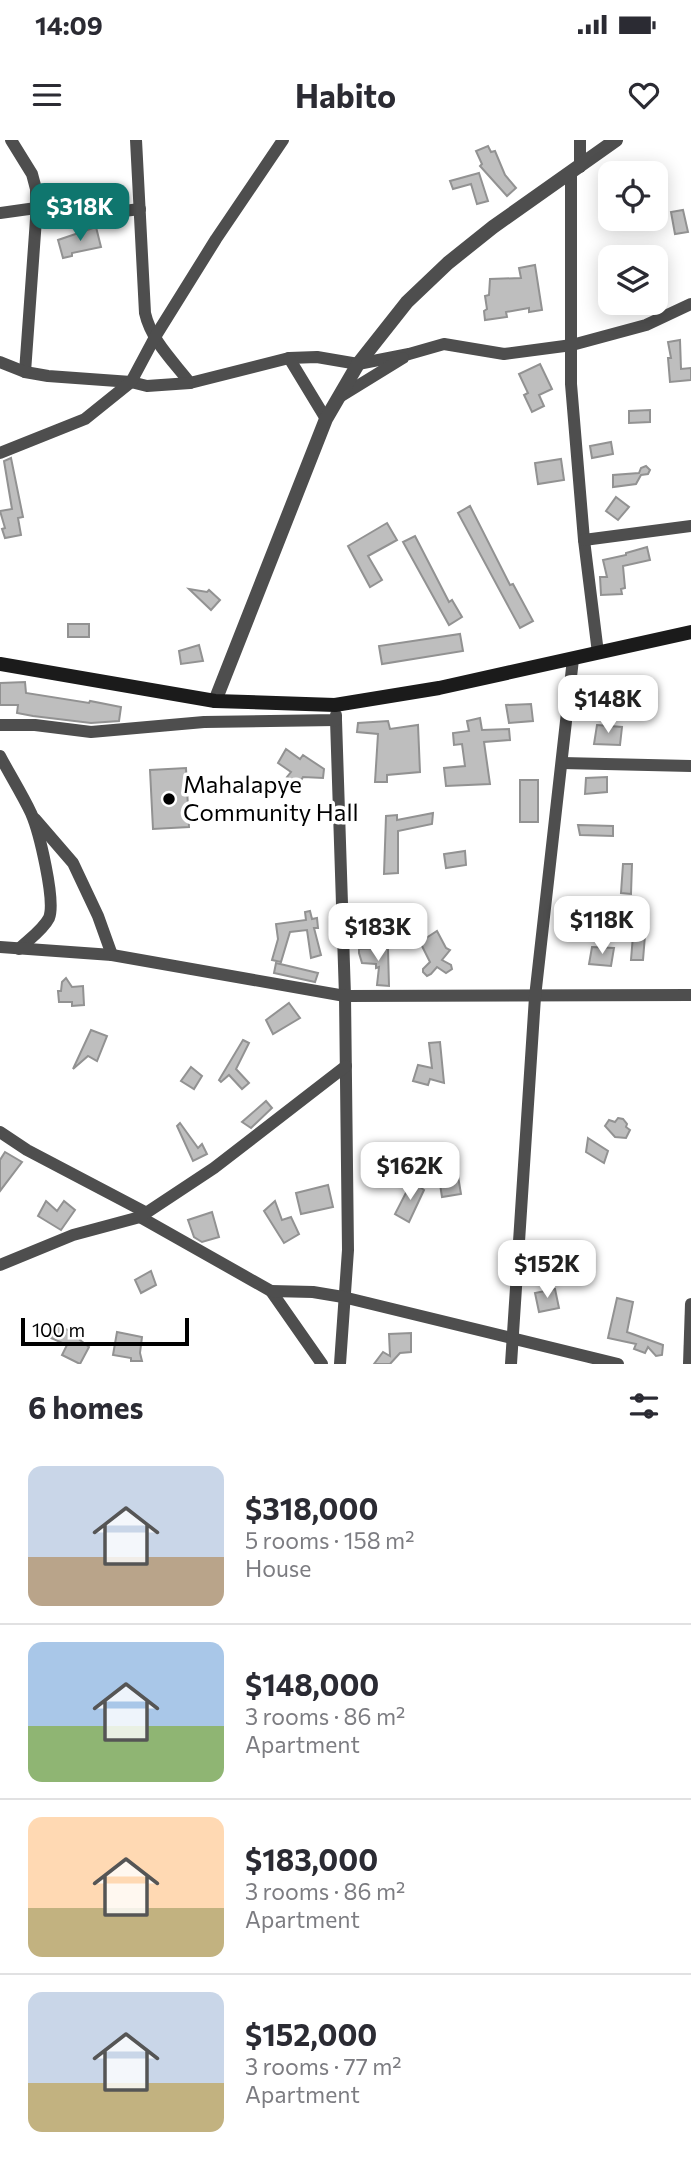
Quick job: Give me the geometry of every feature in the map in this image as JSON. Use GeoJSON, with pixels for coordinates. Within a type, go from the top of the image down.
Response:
{"type":"FeatureCollection","features":[{"type":"Feature","properties":{"kind":"main road"},"geometry":{"type":"LineString","coordinates":[[0,664],[215,701],[335,705],[439,688],[691,632]]}},
{"type":"Feature","properties":{"kind":"street"},"geometry":{"type":"LineString","coordinates":[[11,140],[32,174],[36,189],[25,372]]}},
{"type":"Feature","properties":{"kind":"street"},"geometry":{"type":"LineString","coordinates":[[136,140],[145,313],[149,328],[190,383]]}},
{"type":"Feature","properties":{"kind":"street"},"geometry":{"type":"LineString","coordinates":[[0,453],[85,419],[131,382],[155,337],[216,239],[283,140]]}},
{"type":"Feature","properties":{"kind":"street"},"geometry":{"type":"LineString","coordinates":[[580,140],[575,169],[571,384],[584,540],[598,653]]}},
{"type":"Feature","properties":{"kind":"street"},"geometry":{"type":"LineString","coordinates":[[215,701],[326,419],[358,364],[407,302],[448,263],[493,227],[617,140]]}},
{"type":"Feature","properties":{"kind":"street"},"geometry":{"type":"LineString","coordinates":[[0,213],[36,213],[67,218],[140,209]]}},
{"type":"Feature","properties":{"kind":"street"},"geometry":{"type":"LineString","coordinates":[[0,362],[25,372],[48,376],[131,382],[147,386],[190,383],[289,358],[317,357],[358,364],[444,344],[504,354],[572,345],[646,325],[691,304]]}},
{"type":"Feature","properties":{"kind":"street"},"geometry":{"type":"LineString","coordinates":[[338,397],[410,354]]}},
{"type":"Feature","properties":{"kind":"street"},"geometry":{"type":"LineString","coordinates":[[289,358],[326,419]]}},
{"type":"Feature","properties":{"kind":"street"},"geometry":{"type":"LineString","coordinates":[[584,540],[691,526]]}},
{"type":"Feature","properties":{"kind":"street"},"geometry":{"type":"LineString","coordinates":[[511,1364],[536,997],[573,660]]}},
{"type":"Feature","properties":{"kind":"street"},"geometry":{"type":"LineString","coordinates":[[335,705],[345,996],[348,1250],[340,1364]]}},
{"type":"Feature","properties":{"kind":"street"},"geometry":{"type":"LineString","coordinates":[[0,725],[35,725],[91,732],[204,722],[336,720]]}},
{"type":"Feature","properties":{"kind":"street"},"geometry":{"type":"LineString","coordinates":[[0,756],[33,816],[73,863],[98,916],[112,955]]}},
{"type":"Feature","properties":{"kind":"street"},"geometry":{"type":"LineString","coordinates":[[562,763],[691,766]]}},
{"type":"Feature","properties":{"kind":"street"},"geometry":{"type":"LineString","coordinates":[[19,949],[45,925],[50,916],[49,882],[33,816]]}},
{"type":"Feature","properties":{"kind":"street"},"geometry":{"type":"LineString","coordinates":[[0,947],[112,955],[345,996],[691,995]]}},
{"type":"Feature","properties":{"kind":"street"},"geometry":{"type":"LineString","coordinates":[[0,1265],[73,1235],[142,1214],[214,1168],[346,1066]]}},
{"type":"Feature","properties":{"kind":"street"},"geometry":{"type":"LineString","coordinates":[[0,1132],[271,1290],[323,1364]]}},
{"type":"Feature","properties":{"kind":"street"},"geometry":{"type":"LineString","coordinates":[[271,1290],[344,1297],[618,1364]]}},
{"type":"Feature","properties":{"kind":"street"},"geometry":{"type":"LineString","coordinates":[[688,1364],[691,1304]]}},
{"type":"Feature","properties":{"kind":"building"},"geometry":{"type":"Polygon","coordinates":[[[488,146],[491,152],[495,151],[505,175],[516,188],[507,196],[480,166],[482,164],[476,151],[488,146]]]}},
{"type":"Feature","properties":{"kind":"building"},"geometry":{"type":"Polygon","coordinates":[[[479,173],[488,201],[477,204],[471,184],[453,189],[450,181],[479,173]]]}},
{"type":"Feature","properties":{"kind":"building"},"geometry":{"type":"Polygon","coordinates":[[[683,210],[688,232],[675,234],[671,212],[683,210]]]}},
{"type":"Feature","properties":{"kind":"building"},"geometry":{"type":"Polygon","coordinates":[[[96,227],[101,247],[72,253],[72,256],[63,258],[58,240],[96,227]]]}},
{"type":"Feature","properties":{"kind":"building"},"geometry":{"type":"Polygon","coordinates":[[[535,265],[542,310],[529,312],[529,308],[506,312],[507,317],[485,320],[485,296],[489,295],[490,279],[521,278],[519,268],[535,265]]]}},
{"type":"Feature","properties":{"kind":"building"},"geometry":{"type":"Polygon","coordinates":[[[680,340],[681,369],[691,368],[691,380],[670,382],[668,358],[671,358],[668,342],[680,340]]]}},
{"type":"Feature","properties":{"kind":"building"},"geometry":{"type":"Polygon","coordinates":[[[540,364],[552,389],[539,395],[544,406],[532,412],[524,395],[528,393],[519,374],[540,364]]]}},
{"type":"Feature","properties":{"kind":"building"},"geometry":{"type":"Polygon","coordinates":[[[650,410],[650,422],[629,423],[629,411],[650,410]]]}},
{"type":"Feature","properties":{"kind":"building"},"geometry":{"type":"Polygon","coordinates":[[[611,442],[613,454],[592,458],[590,446],[611,442]]]}},
{"type":"Feature","properties":{"kind":"building"},"geometry":{"type":"Polygon","coordinates":[[[11,458],[23,517],[18,518],[21,535],[5,538],[0,511],[12,509],[4,461],[11,458]]]}},
{"type":"Feature","properties":{"kind":"building"},"geometry":{"type":"Polygon","coordinates":[[[561,459],[564,480],[538,484],[535,463],[561,459]]]}},
{"type":"Feature","properties":{"kind":"building"},"geometry":{"type":"Polygon","coordinates":[[[646,466],[650,470],[648,474],[641,475],[636,484],[613,487],[613,475],[639,473],[641,468],[646,466]]]}},
{"type":"Feature","properties":{"kind":"building"},"geometry":{"type":"Polygon","coordinates":[[[616,497],[629,507],[618,520],[606,511],[616,497]]]}},
{"type":"Feature","properties":{"kind":"building"},"geometry":{"type":"Polygon","coordinates":[[[470,506],[510,585],[513,584],[533,621],[520,628],[458,513],[470,506]]]}},
{"type":"Feature","properties":{"kind":"building"},"geometry":{"type":"Polygon","coordinates":[[[387,523],[397,540],[368,556],[382,580],[370,587],[348,546],[387,523]]]}},
{"type":"Feature","properties":{"kind":"building"},"geometry":{"type":"Polygon","coordinates":[[[415,536],[449,602],[452,600],[462,617],[449,625],[403,542],[415,536]]]}},
{"type":"Feature","properties":{"kind":"building"},"geometry":{"type":"Polygon","coordinates":[[[647,547],[650,560],[623,566],[625,588],[621,589],[622,594],[601,595],[600,577],[607,577],[603,560],[647,547]]]}},
{"type":"Feature","properties":{"kind":"building"},"geometry":{"type":"Polygon","coordinates":[[[189,589],[209,590],[220,600],[211,610],[189,589]]]}},
{"type":"Feature","properties":{"kind":"building"},"geometry":{"type":"Polygon","coordinates":[[[68,624],[89,624],[89,637],[68,637],[68,624]]]}},
{"type":"Feature","properties":{"kind":"building"},"geometry":{"type":"Polygon","coordinates":[[[460,634],[463,651],[382,664],[379,646],[460,634]]]}},
{"type":"Feature","properties":{"kind":"building"},"geometry":{"type":"Polygon","coordinates":[[[199,645],[203,661],[181,664],[179,651],[199,645]]]}},
{"type":"Feature","properties":{"kind":"building"},"geometry":{"type":"Polygon","coordinates":[[[25,682],[26,693],[121,707],[119,721],[91,723],[33,716],[17,713],[18,705],[0,705],[0,683],[25,682]]]}},
{"type":"Feature","properties":{"kind":"building"},"geometry":{"type":"Polygon","coordinates":[[[531,704],[533,721],[509,723],[506,705],[531,704]]]}},
{"type":"Feature","properties":{"kind":"building"},"geometry":{"type":"Polygon","coordinates":[[[480,718],[482,730],[509,729],[510,740],[484,742],[490,784],[446,786],[444,768],[465,766],[462,744],[454,745],[453,733],[469,731],[467,721],[480,718]]]}},
{"type":"Feature","properties":{"kind":"building"},"geometry":{"type":"Polygon","coordinates":[[[388,721],[390,729],[418,725],[420,772],[387,775],[387,782],[375,782],[378,734],[357,732],[358,723],[388,721]]]}},
{"type":"Feature","properties":{"kind":"building"},"geometry":{"type":"Polygon","coordinates":[[[597,725],[622,727],[620,745],[594,744],[597,725]]]}},
{"type":"Feature","properties":{"kind":"building"},"geometry":{"type":"Polygon","coordinates":[[[286,749],[300,759],[303,755],[324,769],[323,778],[303,777],[299,784],[287,777],[291,772],[278,763],[286,749]]]}},
{"type":"Feature","properties":{"kind":"building","name":"Mahalapye Community Hall"},"geometry":{"type":"Polygon","coordinates":[[[186,768],[189,827],[153,829],[150,770],[186,768]]]}},
{"type":"Feature","properties":{"kind":"building"},"geometry":{"type":"Polygon","coordinates":[[[607,777],[607,792],[585,794],[586,778],[607,777]]]}},
{"type":"Feature","properties":{"kind":"building"},"geometry":{"type":"Polygon","coordinates":[[[520,780],[538,780],[538,822],[520,822],[520,780]]]}},
{"type":"Feature","properties":{"kind":"building"},"geometry":{"type":"Polygon","coordinates":[[[433,813],[432,824],[398,831],[398,873],[384,874],[386,816],[397,815],[397,820],[433,813]]]}},
{"type":"Feature","properties":{"kind":"building"},"geometry":{"type":"Polygon","coordinates":[[[578,825],[613,826],[613,836],[580,835],[578,825]]]}},
{"type":"Feature","properties":{"kind":"building"},"geometry":{"type":"Polygon","coordinates":[[[465,851],[466,865],[446,868],[444,854],[465,851]]]}},
{"type":"Feature","properties":{"kind":"building"},"geometry":{"type":"Polygon","coordinates":[[[623,864],[632,864],[631,894],[621,893],[623,864]]]}},
{"type":"Feature","properties":{"kind":"building"},"geometry":{"type":"Polygon","coordinates":[[[310,911],[312,919],[317,918],[318,928],[314,928],[321,955],[311,958],[307,930],[290,932],[281,962],[272,960],[278,939],[276,924],[306,920],[305,912],[310,911]]]}},
{"type":"Feature","properties":{"kind":"building"},"geometry":{"type":"Polygon","coordinates":[[[634,923],[646,923],[643,960],[631,960],[634,923]]]}},
{"type":"Feature","properties":{"kind":"building"},"geometry":{"type":"Polygon","coordinates":[[[437,931],[446,948],[450,950],[442,960],[451,965],[452,969],[446,973],[437,967],[427,976],[423,969],[430,962],[420,942],[437,931]]]}},
{"type":"Feature","properties":{"kind":"building"},"geometry":{"type":"Polygon","coordinates":[[[592,947],[614,948],[611,966],[589,964],[592,947]]]}},
{"type":"Feature","properties":{"kind":"building"},"geometry":{"type":"Polygon","coordinates":[[[359,949],[388,949],[389,986],[377,985],[379,967],[376,968],[376,964],[362,963],[359,953],[359,949]]]}},
{"type":"Feature","properties":{"kind":"building"},"geometry":{"type":"Polygon","coordinates":[[[276,963],[318,973],[315,982],[274,973],[276,963]]]}},
{"type":"Feature","properties":{"kind":"building"},"geometry":{"type":"Polygon","coordinates":[[[66,978],[72,987],[83,986],[84,1005],[72,1006],[72,1002],[59,1002],[58,991],[61,991],[62,982],[66,978]]]}},
{"type":"Feature","properties":{"kind":"building"},"geometry":{"type":"Polygon","coordinates":[[[289,1003],[300,1018],[273,1034],[266,1020],[289,1003]]]}},
{"type":"Feature","properties":{"kind":"building"},"geometry":{"type":"Polygon","coordinates":[[[91,1030],[107,1036],[97,1061],[88,1056],[73,1069],[91,1030]]]}},
{"type":"Feature","properties":{"kind":"building"},"geometry":{"type":"Polygon","coordinates":[[[243,1040],[249,1043],[236,1069],[249,1083],[242,1089],[229,1075],[221,1082],[219,1080],[243,1040]]]}},
{"type":"Feature","properties":{"kind":"building"},"geometry":{"type":"Polygon","coordinates":[[[440,1042],[444,1083],[430,1079],[428,1085],[413,1081],[418,1065],[432,1068],[429,1043],[440,1042]]]}},
{"type":"Feature","properties":{"kind":"building"},"geometry":{"type":"Polygon","coordinates":[[[191,1067],[202,1076],[194,1089],[181,1081],[191,1067]]]}},
{"type":"Feature","properties":{"kind":"building"},"geometry":{"type":"Polygon","coordinates":[[[266,1101],[272,1108],[251,1128],[242,1122],[266,1101]]]}},
{"type":"Feature","properties":{"kind":"building"},"geometry":{"type":"Polygon","coordinates":[[[618,1118],[623,1119],[630,1130],[626,1138],[615,1137],[605,1126],[609,1120],[615,1122],[618,1118]]]}},
{"type":"Feature","properties":{"kind":"building"},"geometry":{"type":"Polygon","coordinates":[[[180,1123],[198,1148],[202,1144],[207,1154],[193,1161],[177,1126],[180,1123]]]}},
{"type":"Feature","properties":{"kind":"building"},"geometry":{"type":"Polygon","coordinates":[[[588,1138],[608,1151],[604,1163],[586,1152],[588,1138]]]}},
{"type":"Feature","properties":{"kind":"building"},"geometry":{"type":"Polygon","coordinates":[[[5,1152],[22,1162],[0,1191],[0,1160],[5,1152]]]}},
{"type":"Feature","properties":{"kind":"building"},"geometry":{"type":"Polygon","coordinates":[[[458,1176],[461,1194],[442,1197],[439,1178],[458,1176]]]}},
{"type":"Feature","properties":{"kind":"building"},"geometry":{"type":"Polygon","coordinates":[[[412,1181],[424,1190],[409,1222],[395,1214],[412,1181]]]}},
{"type":"Feature","properties":{"kind":"building"},"geometry":{"type":"Polygon","coordinates":[[[328,1185],[333,1207],[301,1214],[296,1193],[328,1185]]]}},
{"type":"Feature","properties":{"kind":"building"},"geometry":{"type":"Polygon","coordinates":[[[46,1201],[57,1211],[64,1201],[75,1210],[61,1230],[38,1216],[46,1201]]]}},
{"type":"Feature","properties":{"kind":"building"},"geometry":{"type":"Polygon","coordinates":[[[275,1201],[282,1220],[291,1217],[299,1234],[284,1243],[264,1211],[275,1201]]]}},
{"type":"Feature","properties":{"kind":"building"},"geometry":{"type":"Polygon","coordinates":[[[212,1212],[219,1237],[202,1242],[194,1237],[188,1220],[212,1212]]]}},
{"type":"Feature","properties":{"kind":"building"},"geometry":{"type":"Polygon","coordinates":[[[151,1271],[156,1285],[141,1293],[135,1280],[151,1271]]]}},
{"type":"Feature","properties":{"kind":"building"},"geometry":{"type":"Polygon","coordinates":[[[555,1289],[559,1308],[539,1312],[535,1293],[555,1289]]]}},
{"type":"Feature","properties":{"kind":"building"},"geometry":{"type":"Polygon","coordinates":[[[617,1298],[633,1302],[627,1332],[663,1345],[662,1355],[656,1356],[648,1347],[645,1353],[634,1349],[636,1344],[608,1338],[617,1298]]]}},
{"type":"Feature","properties":{"kind":"building"},"geometry":{"type":"Polygon","coordinates":[[[56,1325],[82,1336],[80,1340],[89,1347],[80,1364],[62,1355],[67,1345],[51,1338],[56,1325]]]}},
{"type":"Feature","properties":{"kind":"building"},"geometry":{"type":"Polygon","coordinates":[[[117,1332],[142,1337],[142,1361],[131,1361],[131,1358],[113,1355],[117,1332]]]}},
{"type":"Feature","properties":{"kind":"building"},"geometry":{"type":"Polygon","coordinates":[[[411,1333],[411,1352],[400,1353],[390,1364],[374,1364],[383,1352],[390,1356],[389,1334],[411,1333]]]}},
{"type":"Feature","properties":{"kind":"place","name":"Mahalapye Community Hall"},"geometry":{"type":"Point","coordinates":[169,799]}}]}
